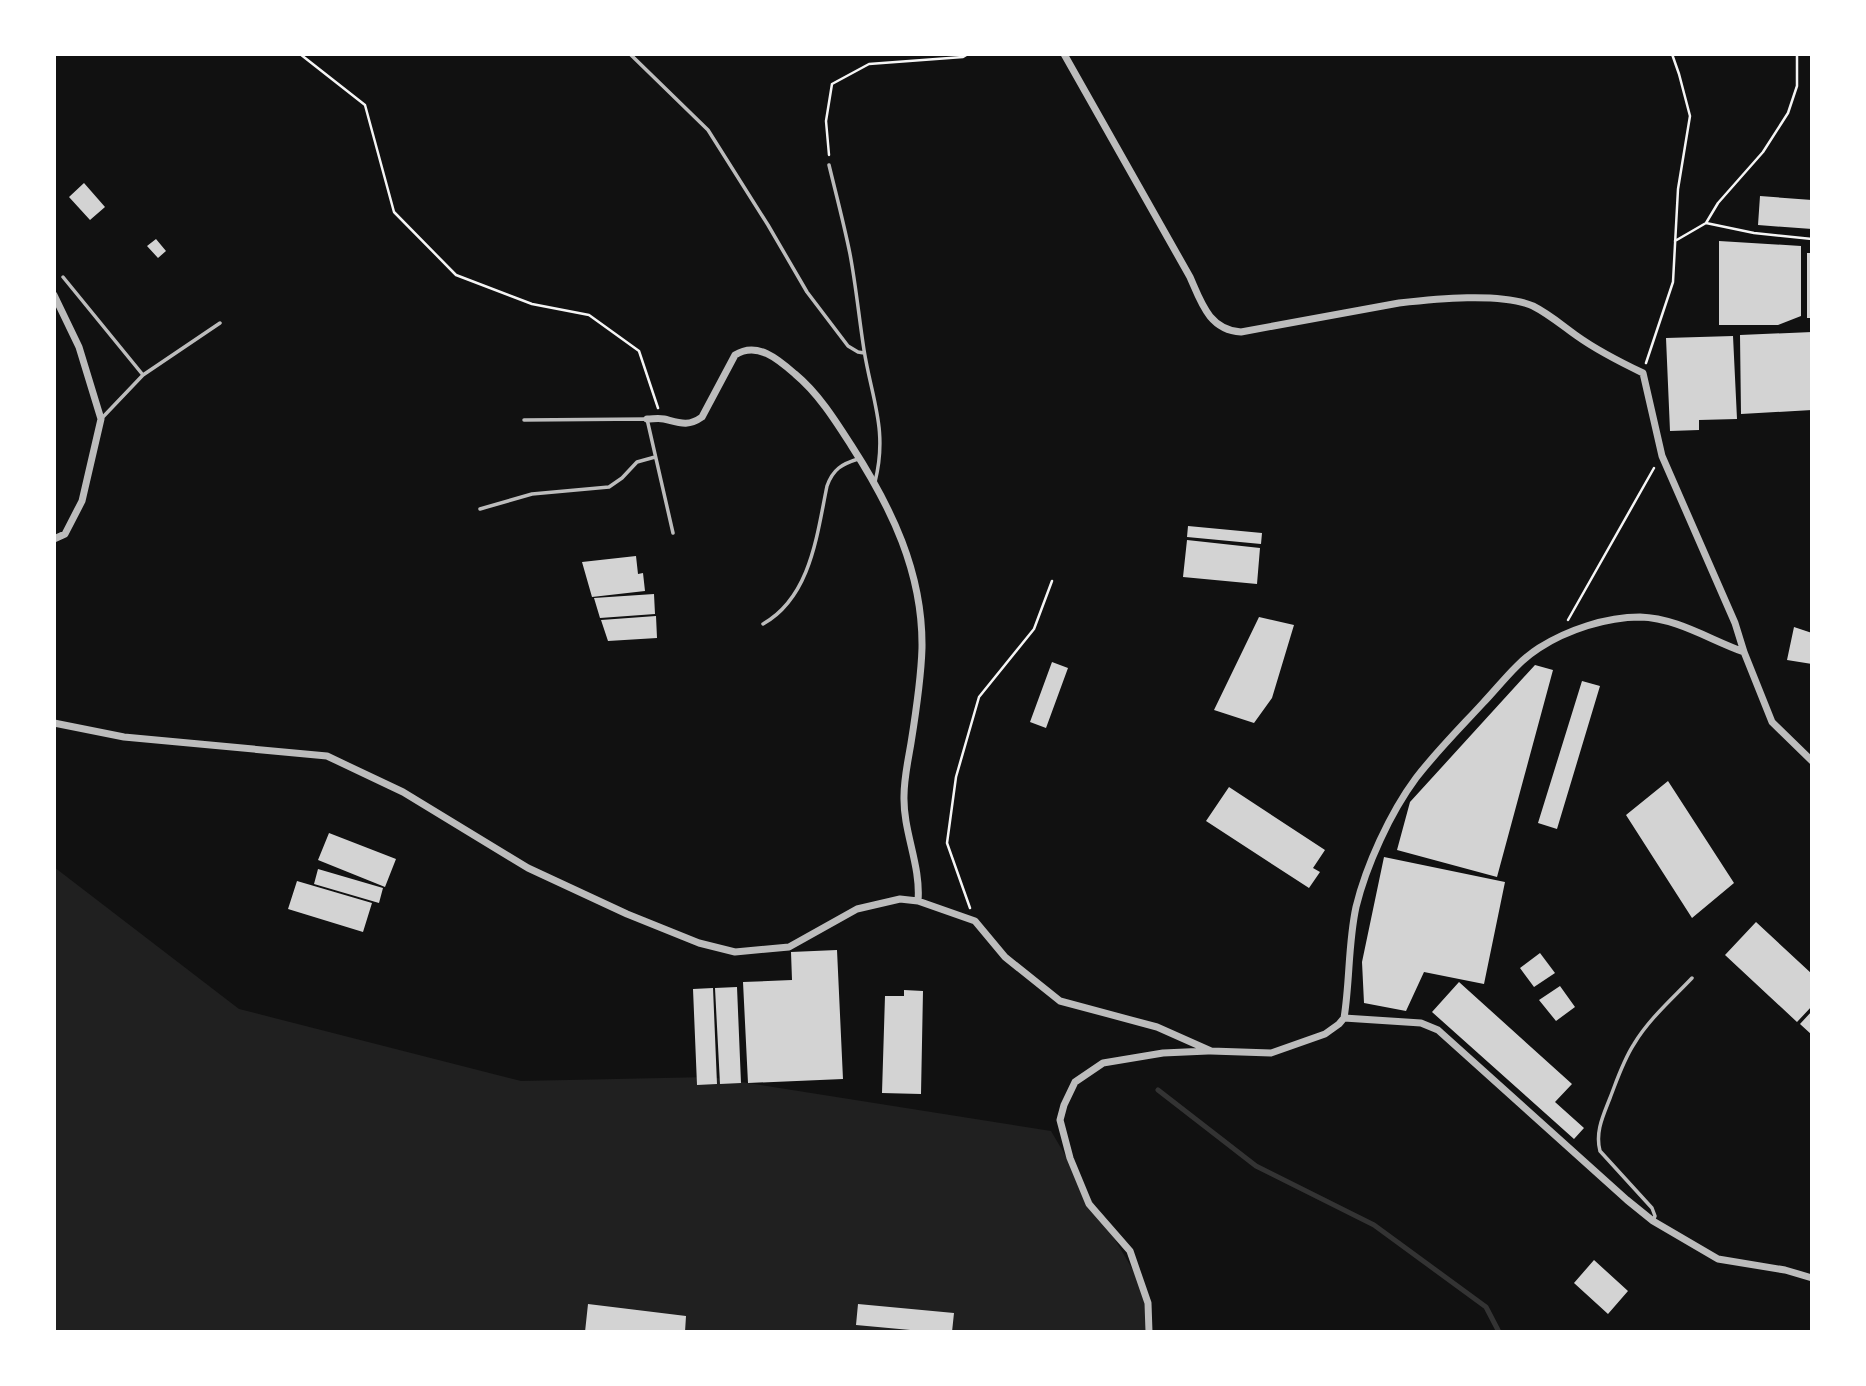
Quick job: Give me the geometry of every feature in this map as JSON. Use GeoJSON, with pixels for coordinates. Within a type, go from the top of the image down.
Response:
{"type":"FeatureCollection","features":[{"type":"Feature","properties":{"kind":"street"},"geometry":{"type":"LineString","coordinates":[[1064,54],[1184,266],[1203,306],[1211,318],[1228,331],[1241,332],[1399,303],[1500,298],[1531,305],[1594,347],[1643,373],[1662,456],[1735,623],[1772,722],[1812,761]]}},
{"type":"Feature","properties":{"kind":"street"},"geometry":{"type":"LineString","coordinates":[[54,295],[79,347],[101,419],[82,501],[65,534],[54,539]]}},
{"type":"Feature","properties":{"kind":"street"},"geometry":{"type":"LineString","coordinates":[[647,419],[661,418],[678,424],[696,421],[702,417],[735,355],[742,351],[760,351],[779,360],[802,379],[832,416],[875,483],[908,556],[915,578],[920,614],[922,648],[918,699],[905,774],[904,797],[905,823],[919,883],[918,901]]}},
{"type":"Feature","properties":{"kind":"street"},"geometry":{"type":"LineString","coordinates":[[1149,1332],[1148,1303],[1130,1251],[1089,1204],[1069,1158],[1060,1120],[1075,1082],[1103,1063],[1163,1053],[1271,1053],[1325,1034],[1339,1024],[1344,1018],[1357,906],[1374,857],[1396,808],[1416,778],[1520,663],[1535,651],[1554,639],[1596,624],[1619,619],[1657,618],[1744,652]]}},
{"type":"Feature","properties":{"kind":"street"},"geometry":{"type":"LineString","coordinates":[[54,723],[124,737],[327,756],[403,792],[528,868],[627,914],[699,943],[735,951],[789,947],[857,909],[900,899],[918,901],[975,921],[1005,957],[1060,1001],[1157,1027],[1211,1051]]}},
{"type":"Feature","properties":{"kind":"street"},"geometry":{"type":"LineString","coordinates":[[1344,1018],[1421,1023],[1438,1030],[1653,1221],[1718,1259],[1785,1270],[1812,1278]]}},
{"type":"Feature","properties":{"kind":"lane"},"geometry":{"type":"LineString","coordinates":[[630,54],[708,131],[807,292],[848,346],[864,353]]}},
{"type":"Feature","properties":{"kind":"lane"},"geometry":{"type":"LineString","coordinates":[[830,165],[850,254],[864,353],[879,419],[880,461],[875,483]]}},
{"type":"Feature","properties":{"kind":"lane"},"geometry":{"type":"LineString","coordinates":[[63,278],[143,375]]}},
{"type":"Feature","properties":{"kind":"lane"},"geometry":{"type":"LineString","coordinates":[[101,419],[143,375],[220,323]]}},
{"type":"Feature","properties":{"kind":"lane"},"geometry":{"type":"LineString","coordinates":[[524,420],[647,419],[673,533]]}},
{"type":"Feature","properties":{"kind":"lane"},"geometry":{"type":"LineString","coordinates":[[480,509],[533,495],[608,487],[622,478],[637,462],[655,457]]}},
{"type":"Feature","properties":{"kind":"lane"},"geometry":{"type":"LineString","coordinates":[[763,624],[783,610],[802,582],[809,565],[832,474],[841,464],[860,459]]}},
{"type":"Feature","properties":{"kind":"lane"},"geometry":{"type":"LineString","coordinates":[[1653,1221],[1655,1216],[1652,1208],[1600,1151],[1598,1128],[1635,1041],[1692,978]]}},
{"type":"Feature","properties":{"kind":"path"},"geometry":{"type":"LineString","coordinates":[[300,54],[365,105],[394,212],[456,275],[532,304],[589,315],[639,351],[661,418]]}},
{"type":"Feature","properties":{"kind":"path"},"geometry":{"type":"LineString","coordinates":[[830,165],[826,121],[832,84],[869,64],[962,57],[968,54]]}},
{"type":"Feature","properties":{"kind":"path"},"geometry":{"type":"LineString","coordinates":[[1643,373],[1673,282],[1678,189],[1690,116],[1672,54]]}},
{"type":"Feature","properties":{"kind":"path"},"geometry":{"type":"LineString","coordinates":[[1675,241],[1706,223],[1718,203],[1763,152],[1788,113],[1797,86],[1797,54]]}},
{"type":"Feature","properties":{"kind":"path"},"geometry":{"type":"LineString","coordinates":[[1706,223],[1754,233],[1812,239]]}},
{"type":"Feature","properties":{"kind":"path"},"geometry":{"type":"LineString","coordinates":[[1554,639],[1662,456]]}},
{"type":"Feature","properties":{"kind":"path"},"geometry":{"type":"LineString","coordinates":[[975,921],[947,843],[957,777],[979,696],[1034,629],[1052,581]]}},
{"type":"Feature","properties":{"kind":"shaded area"},"geometry":{"type":"Polygon","coordinates":[[[54,867],[239,1009],[521,1081],[710,1077],[1051,1131],[1150,1299],[1145,1332],[54,1332],[54,867]]]}},
{"type":"Feature","properties":{"kind":"building"},"geometry":{"type":"Polygon","coordinates":[[[84,183],[105,207],[90,220],[69,197],[84,183]]]}},
{"type":"Feature","properties":{"kind":"building"},"geometry":{"type":"Polygon","coordinates":[[[1760,196],[1812,200],[1812,229],[1758,225],[1760,196]]]}},
{"type":"Feature","properties":{"kind":"building"},"geometry":{"type":"Polygon","coordinates":[[[156,239],[166,251],[158,258],[147,246],[156,239]]]}},
{"type":"Feature","properties":{"kind":"building"},"geometry":{"type":"Polygon","coordinates":[[[1719,241],[1801,246],[1801,316],[1778,325],[1719,325],[1719,241]]]}},
{"type":"Feature","properties":{"kind":"building"},"geometry":{"type":"Polygon","coordinates":[[[1807,253],[1812,253],[1812,318],[1807,318],[1807,253]]]}},
{"type":"Feature","properties":{"kind":"building"},"geometry":{"type":"Polygon","coordinates":[[[1812,332],[1812,410],[1741,414],[1740,335],[1812,332]]]}},
{"type":"Feature","properties":{"kind":"building"},"geometry":{"type":"Polygon","coordinates":[[[1733,336],[1737,419],[1699,420],[1699,430],[1670,431],[1666,338],[1733,336]]]}},
{"type":"Feature","properties":{"kind":"building"},"geometry":{"type":"Polygon","coordinates":[[[1188,526],[1262,533],[1261,544],[1187,537],[1188,526]]]}},
{"type":"Feature","properties":{"kind":"building"},"geometry":{"type":"Polygon","coordinates":[[[1187,540],[1260,548],[1257,584],[1183,577],[1187,540]]]}},
{"type":"Feature","properties":{"kind":"building"},"geometry":{"type":"Polygon","coordinates":[[[636,556],[638,574],[643,573],[645,591],[592,597],[582,562],[636,556]]]}},
{"type":"Feature","properties":{"kind":"building"},"geometry":{"type":"Polygon","coordinates":[[[654,594],[655,614],[600,618],[594,598],[654,594]]]}},
{"type":"Feature","properties":{"kind":"building"},"geometry":{"type":"Polygon","coordinates":[[[656,616],[657,638],[608,641],[601,620],[656,616]]]}},
{"type":"Feature","properties":{"kind":"building"},"geometry":{"type":"Polygon","coordinates":[[[1259,617],[1294,625],[1272,698],[1254,723],[1214,710],[1259,617]]]}},
{"type":"Feature","properties":{"kind":"building"},"geometry":{"type":"Polygon","coordinates":[[[1794,627],[1812,633],[1812,664],[1787,660],[1794,627]]]}},
{"type":"Feature","properties":{"kind":"building"},"geometry":{"type":"Polygon","coordinates":[[[1052,662],[1068,668],[1046,728],[1030,722],[1052,662]]]}},
{"type":"Feature","properties":{"kind":"building"},"geometry":{"type":"Polygon","coordinates":[[[1535,665],[1553,670],[1497,877],[1397,850],[1410,802],[1535,665]]]}},
{"type":"Feature","properties":{"kind":"building"},"geometry":{"type":"Polygon","coordinates":[[[1582,681],[1600,686],[1557,829],[1538,823],[1582,681]]]}},
{"type":"Feature","properties":{"kind":"building"},"geometry":{"type":"Polygon","coordinates":[[[1668,781],[1734,883],[1692,918],[1626,815],[1668,781]]]}},
{"type":"Feature","properties":{"kind":"building"},"geometry":{"type":"Polygon","coordinates":[[[1229,787],[1325,850],[1313,868],[1320,872],[1309,888],[1206,821],[1229,787]]]}},
{"type":"Feature","properties":{"kind":"building"},"geometry":{"type":"Polygon","coordinates":[[[329,833],[396,859],[385,887],[318,860],[329,833]]]}},
{"type":"Feature","properties":{"kind":"building"},"geometry":{"type":"Polygon","coordinates":[[[1384,857],[1505,882],[1484,984],[1424,972],[1406,1011],[1364,1003],[1362,962],[1384,857]]]}},
{"type":"Feature","properties":{"kind":"building"},"geometry":{"type":"Polygon","coordinates":[[[318,869],[383,888],[379,903],[314,884],[318,869]]]}},
{"type":"Feature","properties":{"kind":"building"},"geometry":{"type":"Polygon","coordinates":[[[297,881],[372,903],[363,932],[288,909],[297,881]]]}},
{"type":"Feature","properties":{"kind":"building"},"geometry":{"type":"Polygon","coordinates":[[[1756,922],[1812,974],[1812,1006],[1797,1022],[1725,955],[1756,922]]]}},
{"type":"Feature","properties":{"kind":"building"},"geometry":{"type":"Polygon","coordinates":[[[837,950],[843,1079],[748,1083],[743,982],[792,980],[791,952],[837,950]]]}},
{"type":"Feature","properties":{"kind":"building"},"geometry":{"type":"Polygon","coordinates":[[[1540,953],[1555,973],[1534,987],[1520,968],[1540,953]]]}},
{"type":"Feature","properties":{"kind":"building"},"geometry":{"type":"Polygon","coordinates":[[[1459,982],[1572,1084],[1555,1102],[1584,1128],[1574,1139],[1432,1012],[1459,982]]]}},
{"type":"Feature","properties":{"kind":"building"},"geometry":{"type":"Polygon","coordinates":[[[1560,986],[1575,1007],[1556,1021],[1539,1000],[1560,986]]]}},
{"type":"Feature","properties":{"kind":"building"},"geometry":{"type":"Polygon","coordinates":[[[737,987],[741,1083],[720,1084],[715,988],[737,987]]]}},
{"type":"Feature","properties":{"kind":"building"},"geometry":{"type":"Polygon","coordinates":[[[713,988],[717,1084],[697,1085],[693,989],[713,988]]]}},
{"type":"Feature","properties":{"kind":"building"},"geometry":{"type":"Polygon","coordinates":[[[904,990],[923,991],[921,1094],[882,1093],[885,996],[904,996],[904,990]]]}},
{"type":"Feature","properties":{"kind":"building"},"geometry":{"type":"Polygon","coordinates":[[[1812,1011],[1812,1035],[1800,1024],[1812,1011]]]}},
{"type":"Feature","properties":{"kind":"building"},"geometry":{"type":"Polygon","coordinates":[[[1594,1260],[1628,1291],[1608,1314],[1574,1283],[1594,1260]]]}},
{"type":"Feature","properties":{"kind":"building"},"geometry":{"type":"Polygon","coordinates":[[[588,1304],[686,1316],[685,1332],[585,1332],[588,1304]]]}},
{"type":"Feature","properties":{"kind":"building"},"geometry":{"type":"Polygon","coordinates":[[[858,1304],[954,1313],[952,1332],[856,1325],[858,1304]]]}},
{"type":"Feature","properties":{"kind":"waterway"},"geometry":{"type":"LineString","coordinates":[[1158,1090],[1256,1166],[1374,1225],[1486,1307],[1499,1332]]}}]}
